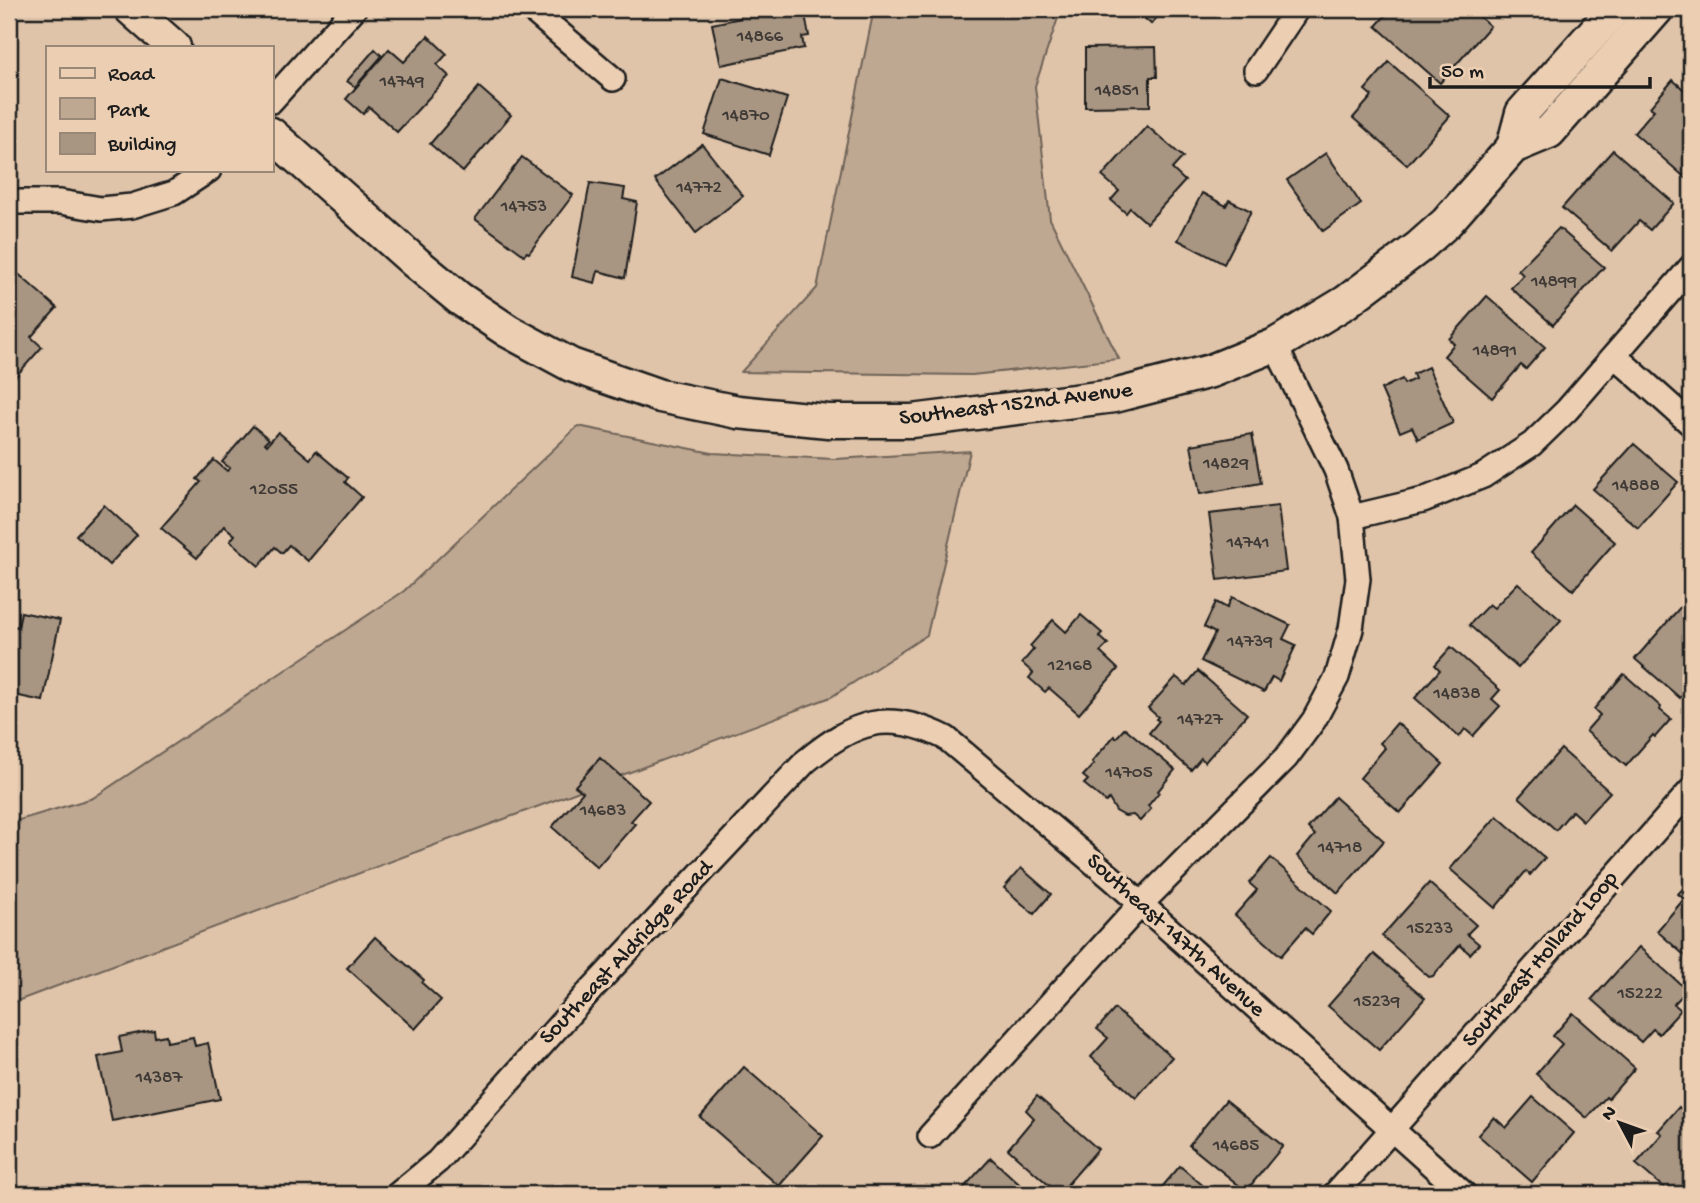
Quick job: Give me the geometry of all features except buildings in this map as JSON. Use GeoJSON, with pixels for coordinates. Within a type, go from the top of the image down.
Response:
{"type":"FeatureCollection","features":[{"type":"Feature","properties":{"kind":"main road"},"geometry":{"type":"LineString","coordinates":[[131,9],[173,46]]}},
{"type":"Feature","properties":{"kind":"main road","name":"Southeast 152nd Avenue"},"geometry":{"type":"LineString","coordinates":[[1513,147],[1522,113],[1615,9]]}},
{"type":"Feature","properties":{"kind":"main road","name":"Southeast 152nd Avenue"},"geometry":{"type":"LineString","coordinates":[[273,136],[460,299],[508,331],[571,365],[660,396],[738,412],[828,421],[912,421],[1114,396],[1211,371],[1275,345],[1346,302],[1419,247],[1446,223],[1513,147],[1549,132],[1657,9]]}},
{"type":"Feature","properties":{"kind":"street"},"geometry":{"type":"LineString","coordinates":[[273,99],[354,9]]}},
{"type":"Feature","properties":{"kind":"street"},"geometry":{"type":"LineString","coordinates":[[531,9],[613,79]]}},
{"type":"Feature","properties":{"kind":"street"},"geometry":{"type":"LineString","coordinates":[[1256,70],[1297,9]]}},
{"type":"Feature","properties":{"kind":"street"},"geometry":{"type":"LineString","coordinates":[[9,205],[14,202],[60,202],[101,209],[132,206],[174,193],[206,172]]}},
{"type":"Feature","properties":{"kind":"street"},"geometry":{"type":"LineString","coordinates":[[1352,517],[1423,500],[1483,476],[1532,444],[1615,356],[1691,268]]}},
{"type":"Feature","properties":{"kind":"street"},"geometry":{"type":"LineString","coordinates":[[930,1136],[1140,905],[1286,758],[1320,709],[1337,677],[1351,629],[1357,579],[1352,517],[1336,470],[1275,345]]}},
{"type":"Feature","properties":{"kind":"street"},"geometry":{"type":"LineString","coordinates":[[1615,356],[1691,424]]}},
{"type":"Feature","properties":{"kind":"street","name":"Southeast 147th Avenue"},"geometry":{"type":"LineString","coordinates":[[864,724],[906,722],[925,727],[946,738],[1113,879],[1464,1194]]}},
{"type":"Feature","properties":{"kind":"street","name":"Southeast Aldridge Road"},"geometry":{"type":"LineString","coordinates":[[398,1194],[438,1161],[589,993],[806,761],[830,741],[864,724]]}},
{"type":"Feature","properties":{"kind":"street","name":"Southeast Holland Loop"},"geometry":{"type":"LineString","coordinates":[[1335,1194],[1691,790]]}},
{"type":"Feature","properties":{"kind":"green space"},"geometry":{"type":"Polygon","coordinates":[[[874,9],[1061,9],[1035,86],[1050,219],[1119,359],[972,375],[741,372],[817,288],[874,9]]]}},
{"type":"Feature","properties":{"kind":"green space"},"geometry":{"type":"Polygon","coordinates":[[[578,426],[712,453],[835,459],[970,451],[927,635],[831,697],[9,1004],[9,823],[93,798],[404,591],[578,426]]]}}]}
